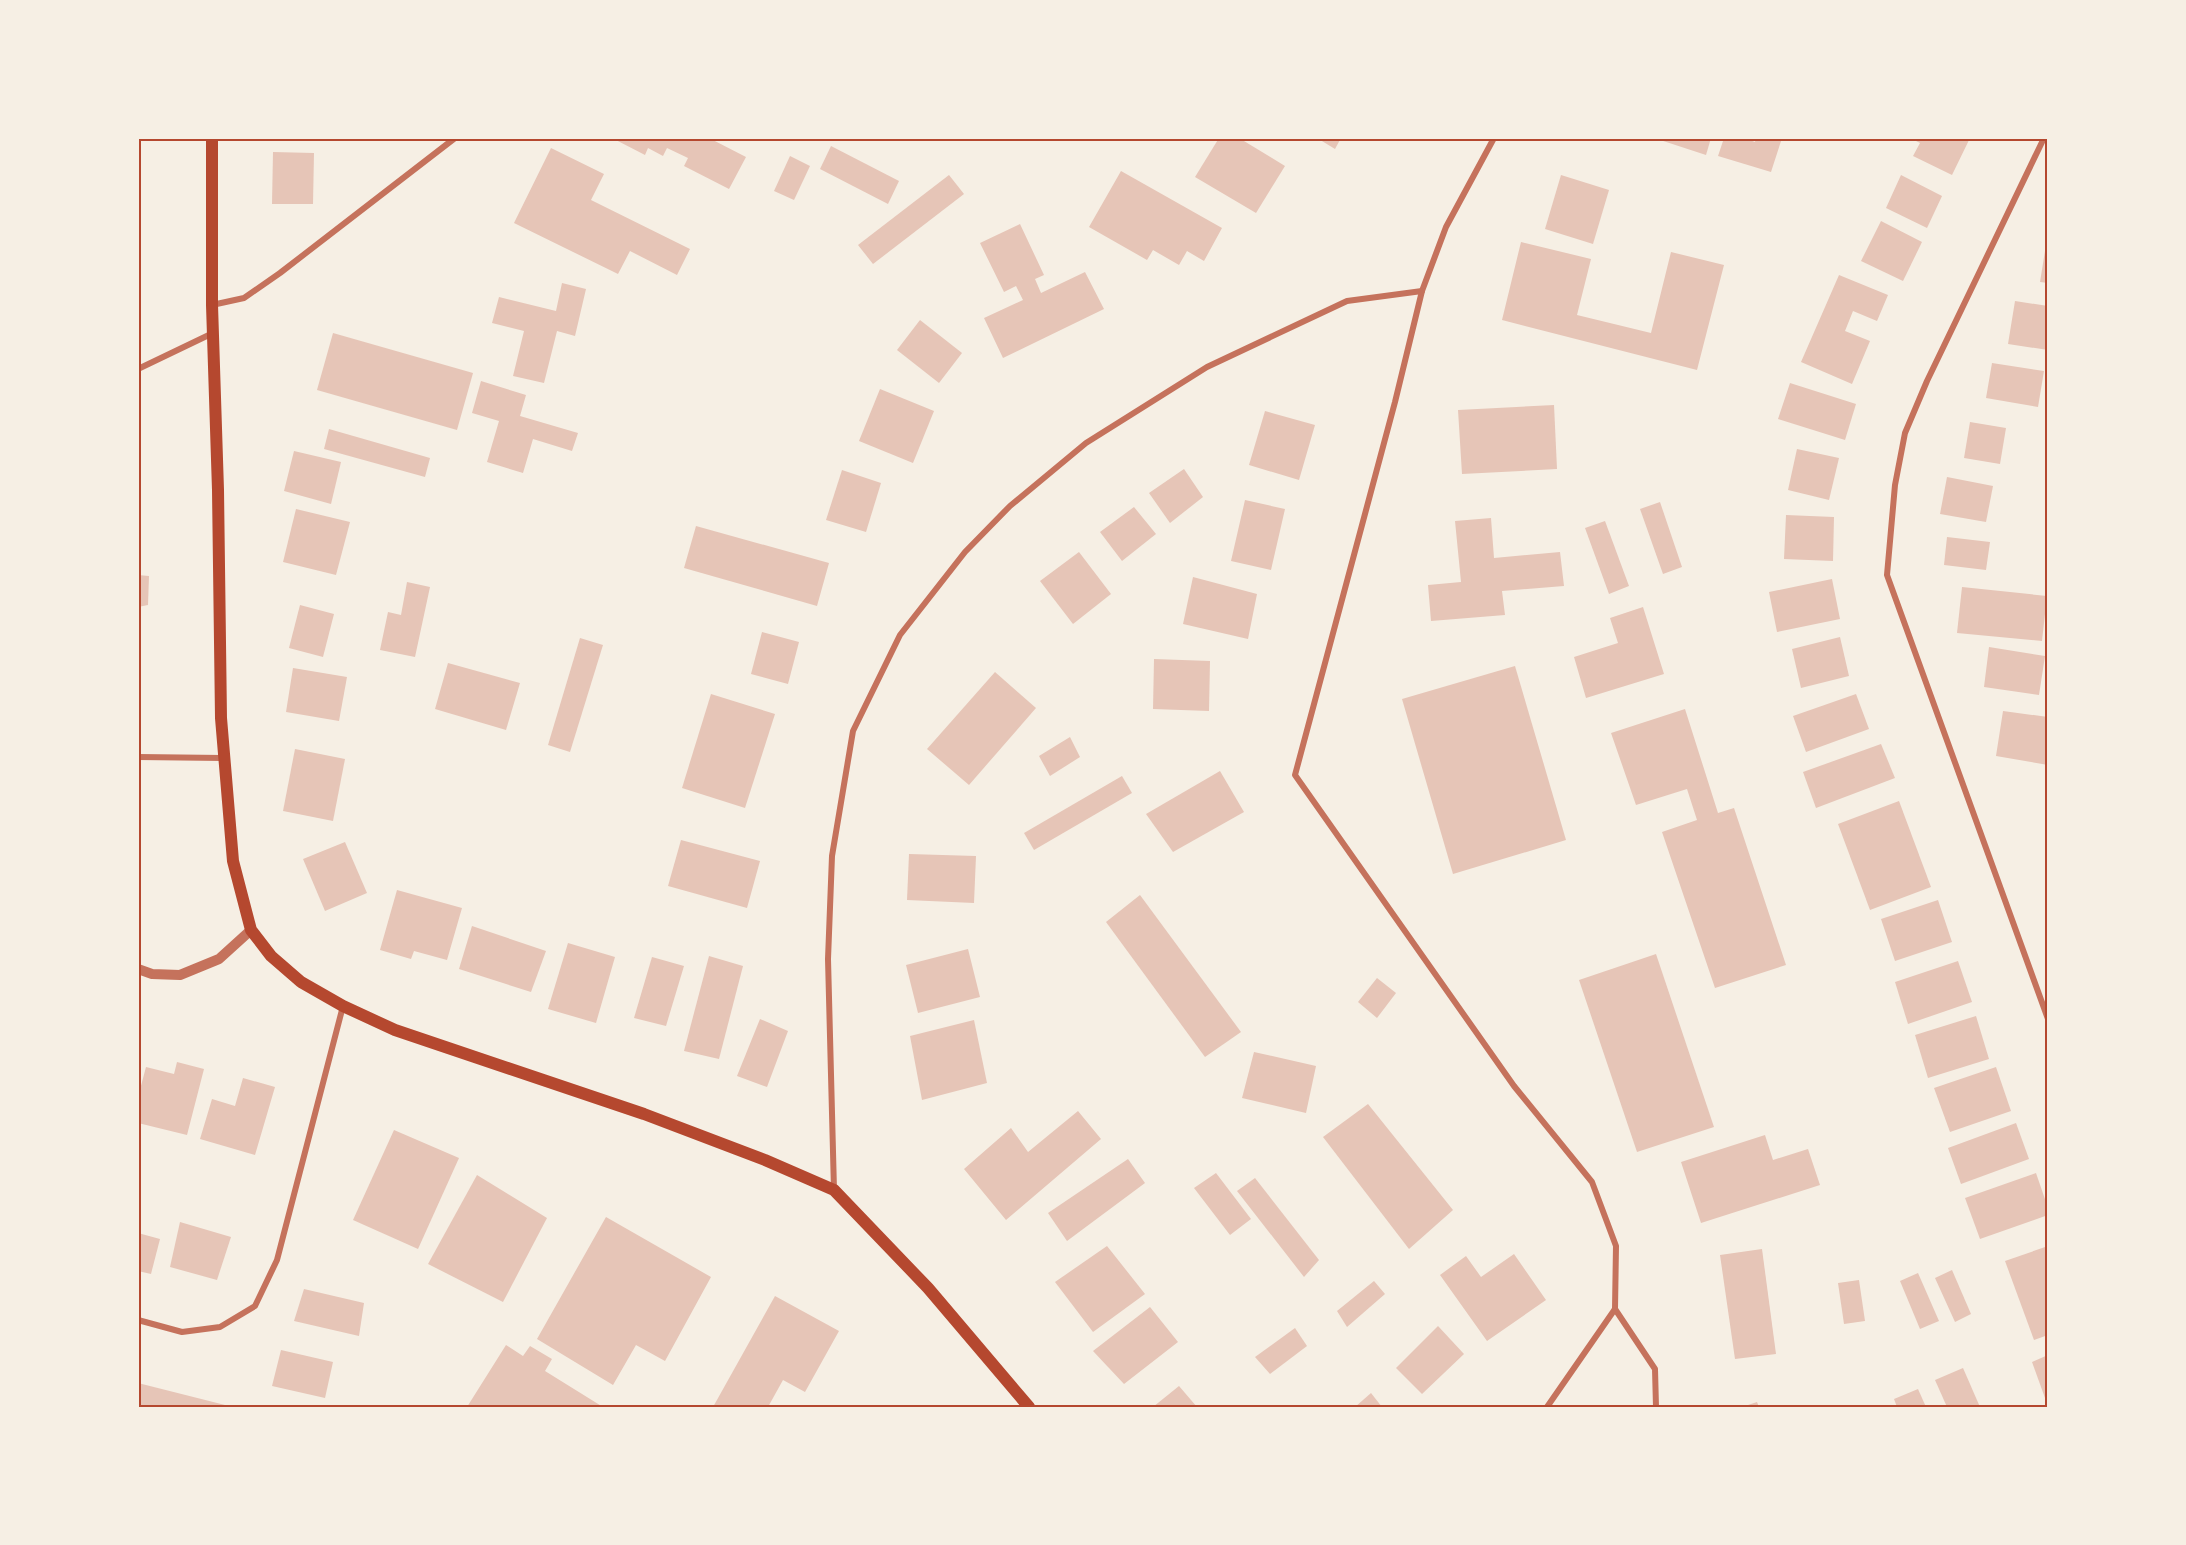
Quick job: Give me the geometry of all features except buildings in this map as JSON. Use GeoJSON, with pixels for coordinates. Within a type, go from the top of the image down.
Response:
{"type":"FeatureCollection","features":[{"type":"Feature","properties":{"kind":"main road"},"geometry":{"type":"LineString","coordinates":[[212,138],[212,305],[223,758],[233,861],[251,930],[272,957],[301,982],[343,1006],[395,1030],[644,1114],[765,1160],[834,1190],[928,1288],[1029,1407]]}},
{"type":"Feature","properties":{"kind":"street"},"geometry":{"type":"LineString","coordinates":[[212,305],[244,298],[280,273],[455,138]]}},
{"type":"Feature","properties":{"kind":"street"},"geometry":{"type":"LineString","coordinates":[[1494,138],[1446,228],[1422,291],[1395,402],[1295,776],[1514,1086],[1592,1182],[1616,1246],[1615,1309],[1548,1407]]}},
{"type":"Feature","properties":{"kind":"street"},"geometry":{"type":"LineString","coordinates":[[2044,138],[1926,381],[1905,433],[1895,485],[1887,575],[2048,1019]]}},
{"type":"Feature","properties":{"kind":"street"},"geometry":{"type":"LineString","coordinates":[[834,1190],[828,959],[832,856],[853,730],[900,635],[965,552],[987,529],[1010,506],[1086,443],[1208,367],[1347,301],[1422,291]]}},
{"type":"Feature","properties":{"kind":"street"},"geometry":{"type":"LineString","coordinates":[[138,369],[213,333]]}},
{"type":"Feature","properties":{"kind":"street"},"geometry":{"type":"LineString","coordinates":[[138,757],[223,758]]}},
{"type":"Feature","properties":{"kind":"street"},"geometry":{"type":"LineString","coordinates":[[138,969],[152,974],[180,975],[219,959],[251,930]]}},
{"type":"Feature","properties":{"kind":"street"},"geometry":{"type":"LineString","coordinates":[[138,1320],[182,1332],[220,1327],[255,1306],[278,1260],[343,1006]]}},
{"type":"Feature","properties":{"kind":"street"},"geometry":{"type":"LineString","coordinates":[[1615,1309],[1655,1369],[1656,1407]]}}]}
